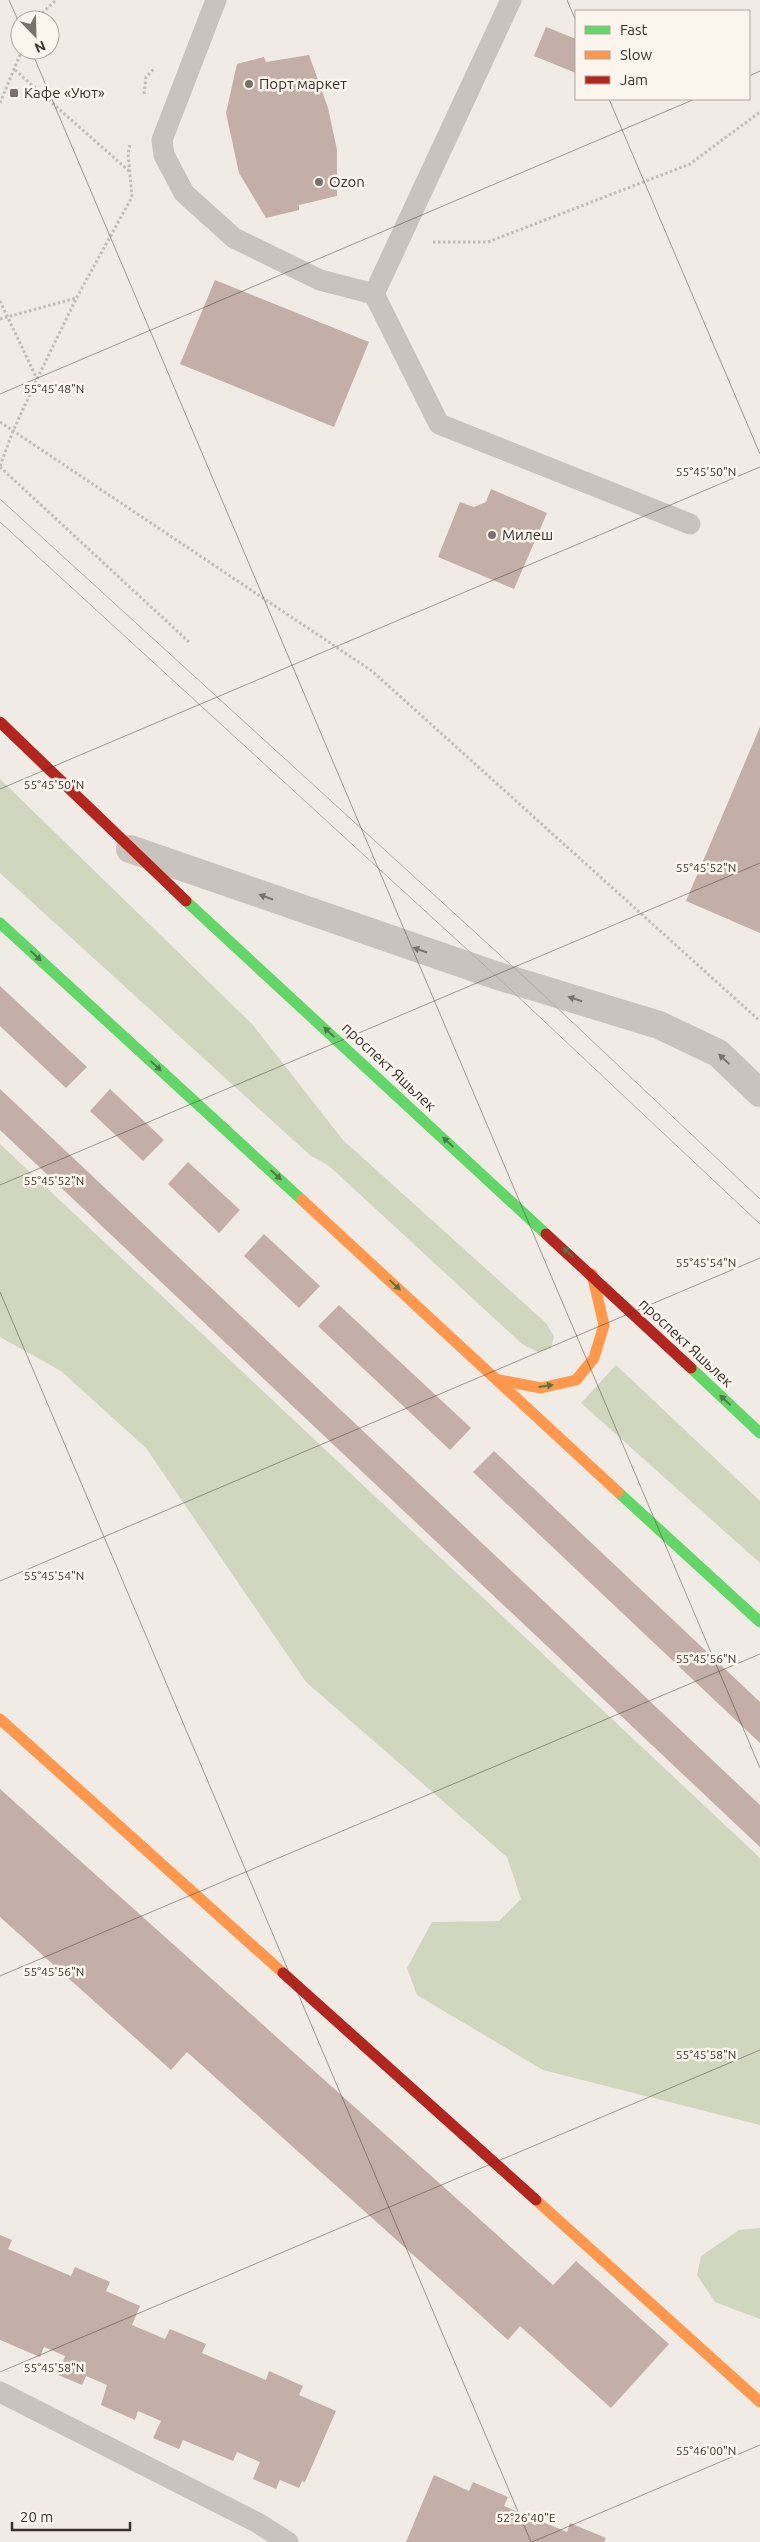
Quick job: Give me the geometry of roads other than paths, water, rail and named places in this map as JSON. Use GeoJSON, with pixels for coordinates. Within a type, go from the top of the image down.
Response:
{"type":"FeatureCollection","features":[{"type":"Feature","properties":{"kind":"main road","name":"проспект Яшьлек"},"geometry":{"type":"LineString","coordinates":[[0,722],[129,849],[592,1274],[760,1433]]}},
{"type":"Feature","properties":{"kind":"main road"},"geometry":{"type":"LineString","coordinates":[[0,923],[760,1622]]}},
{"type":"Feature","properties":{"kind":"main road"},"geometry":{"type":"LineString","coordinates":[[499,1380],[542,1388],[576,1380],[594,1358],[604,1325],[592,1274]]}},
{"type":"Feature","properties":{"kind":"main road"},"geometry":{"type":"LineString","coordinates":[[0,1719],[760,2402]]}},
{"type":"Feature","properties":{"kind":"street"},"geometry":{"type":"LineString","coordinates":[[129,849],[495,975],[659,1025],[718,1053],[760,1093]]}},
{"type":"Feature","properties":{"kind":"lane"},"geometry":{"type":"LineString","coordinates":[[216,0],[162,140],[164,155],[184,193],[234,238],[320,280],[374,294],[439,424],[690,524]]}},
{"type":"Feature","properties":{"kind":"lane"},"geometry":{"type":"LineString","coordinates":[[374,294],[511,0]]}},
{"type":"Feature","properties":{"kind":"lane"},"geometry":{"type":"LineString","coordinates":[[0,2392],[258,2522],[288,2542]]}},
{"type":"Feature","properties":{"kind":"tram line"},"geometry":{"type":"LineString","coordinates":[[0,499],[534,986],[760,1199]]}},
{"type":"Feature","properties":{"kind":"tram line"},"geometry":{"type":"LineString","coordinates":[[0,522],[495,975],[760,1224]]}},
{"type":"Feature","properties":{"kind":"place","name":"Порт маркет"},"geometry":{"type":"Point","coordinates":[249,84]}},
{"type":"Feature","properties":{"kind":"place","name":"Кафе «Уют»"},"geometry":{"type":"Point","coordinates":[14,93]}},
{"type":"Feature","properties":{"kind":"place","name":"Ozon"},"geometry":{"type":"Point","coordinates":[319,182]}},
{"type":"Feature","properties":{"kind":"place","name":"Милеш"},"geometry":{"type":"Point","coordinates":[492,535]}}]}
